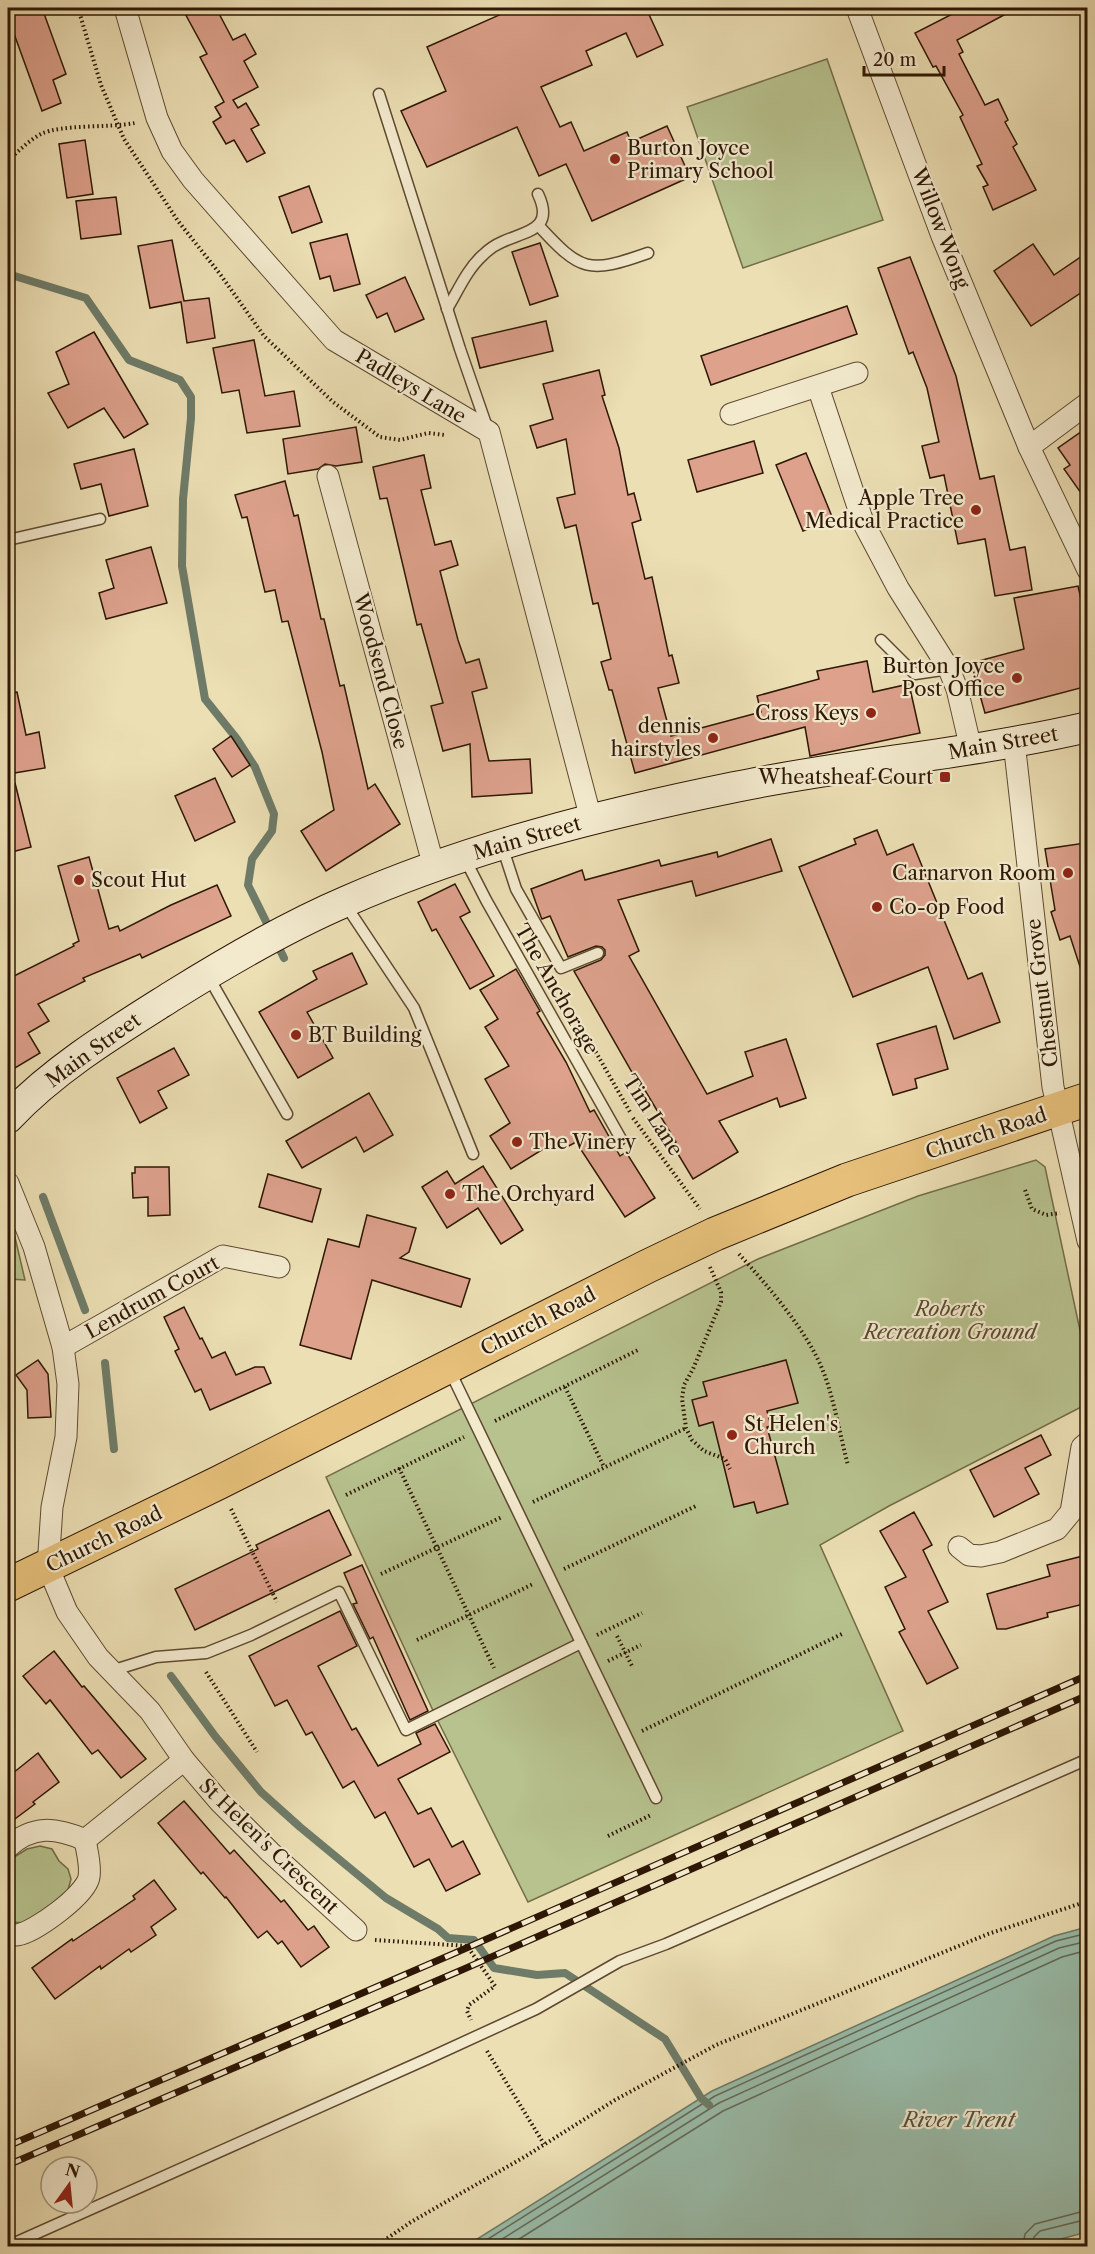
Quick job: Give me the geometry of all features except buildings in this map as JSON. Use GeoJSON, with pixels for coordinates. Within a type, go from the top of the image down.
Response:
{"type":"FeatureCollection","features":[{"type":"Feature","properties":{"kind":"main road","name":"Church Road"},"geometry":{"type":"LineString","coordinates":[[8,1585],[218,1483],[447,1366],[710,1236],[847,1180],[1073,1104]]}},
{"type":"Feature","properties":{"kind":"street","name":"Padleys Lane"},"geometry":{"type":"LineString","coordinates":[[125,8],[157,118],[172,151],[193,180],[334,340],[489,432],[591,819]]}},
{"type":"Feature","properties":{"kind":"street","name":"Willow Wong"},"geometry":{"type":"LineString","coordinates":[[857,8],[942,236],[1029,447],[1088,570]]}},
{"type":"Feature","properties":{"kind":"street"},"geometry":{"type":"LineString","coordinates":[[731,414],[857,374]]}},
{"type":"Feature","properties":{"kind":"street"},"geometry":{"type":"LineString","coordinates":[[818,387],[864,522],[898,588],[949,669],[957,689],[971,749]]}},
{"type":"Feature","properties":{"kind":"street"},"geometry":{"type":"LineString","coordinates":[[1029,447],[1088,403]]}},
{"type":"Feature","properties":{"kind":"street","name":"Woodsend Close"},"geometry":{"type":"LineString","coordinates":[[328,476],[434,867]]}},
{"type":"Feature","properties":{"kind":"street","name":"Main Street"},"geometry":{"type":"LineString","coordinates":[[13,1113],[110,1035],[207,974],[262,942],[344,902],[434,867],[591,819],[737,787],[1014,742],[1088,727]]}},
{"type":"Feature","properties":{"kind":"street","name":"Chestnut Grove"},"geometry":{"type":"LineString","coordinates":[[1014,742],[1053,1087],[1073,1104],[1080,1166],[1081,1209],[1088,1241]]}},
{"type":"Feature","properties":{"kind":"street"},"geometry":{"type":"LineString","coordinates":[[8,1183],[34,1247],[63,1347],[68,1384],[66,1437],[52,1508],[48,1567]]}},
{"type":"Feature","properties":{"kind":"street","name":"Lendrum Court"},"geometry":{"type":"LineString","coordinates":[[63,1347],[223,1256],[279,1267]]}},
{"type":"Feature","properties":{"kind":"street"},"geometry":{"type":"LineString","coordinates":[[959,1547],[969,1555],[981,1556],[1000,1552],[1057,1529],[1071,1512],[1082,1447],[1088,1442]]}},
{"type":"Feature","properties":{"kind":"street","name":"St Helen's Crescent"},"geometry":{"type":"LineString","coordinates":[[48,1567],[67,1612],[98,1657],[150,1711],[184,1760],[219,1801],[270,1852],[356,1930]]}},
{"type":"Feature","properties":{"kind":"street","name":"St Helen's Crescent"},"geometry":{"type":"LineString","coordinates":[[85,1840],[184,1760]]}},
{"type":"Feature","properties":{"kind":"street"},"geometry":{"type":"LineString","coordinates":[[8,1848],[18,1838],[41,1829],[65,1832],[85,1840],[89,1864],[89,1880],[69,1905],[43,1924],[18,1935],[8,1934]]}},
{"type":"Feature","properties":{"kind":"lane"},"geometry":{"type":"LineString","coordinates":[[379,94],[447,309],[489,432]]}},
{"type":"Feature","properties":{"kind":"lane"},"geometry":{"type":"LineString","coordinates":[[447,309],[482,255],[500,242],[536,229],[543,216],[543,204],[538,194]]}},
{"type":"Feature","properties":{"kind":"lane"},"geometry":{"type":"LineString","coordinates":[[538,225],[565,254],[596,267],[612,265],[648,253]]}},
{"type":"Feature","properties":{"kind":"lane"},"geometry":{"type":"LineString","coordinates":[[8,540],[100,519]]}},
{"type":"Feature","properties":{"kind":"lane"},"geometry":{"type":"LineString","coordinates":[[881,640],[915,674],[949,669]]}},
{"type":"Feature","properties":{"kind":"lane"},"geometry":{"type":"LineString","coordinates":[[502,845],[516,889],[561,968],[598,953]]}},
{"type":"Feature","properties":{"kind":"lane","name":"The Anchorage"},"geometry":{"type":"LineString","coordinates":[[464,857],[621,1139]]}},
{"type":"Feature","properties":{"kind":"lane"},"geometry":{"type":"LineString","coordinates":[[344,902],[414,1008],[473,1154]]}},
{"type":"Feature","properties":{"kind":"lane"},"geometry":{"type":"LineString","coordinates":[[207,974],[287,1114]]}},
{"type":"Feature","properties":{"kind":"lane"},"geometry":{"type":"LineString","coordinates":[[447,1366],[656,1798]]}},
{"type":"Feature","properties":{"kind":"lane"},"geometry":{"type":"LineString","coordinates":[[111,1671],[156,1657],[206,1653],[251,1635],[339,1592],[406,1730],[581,1643]]}},
{"type":"Feature","properties":{"kind":"lane"},"geometry":{"type":"LineString","coordinates":[[8,2246],[536,2008],[598,1971],[620,1961],[666,1944],[1088,1759]]}},
{"type":"Feature","properties":{"kind":"path"},"geometry":{"type":"LineString","coordinates":[[78,8],[101,85],[119,126],[142,168],[178,221],[220,274],[264,336],[333,402],[380,437],[399,440],[428,433],[447,435]]}},
{"type":"Feature","properties":{"kind":"path"},"geometry":{"type":"LineString","coordinates":[[8,160],[42,134],[57,130],[119,126],[157,118]]}},
{"type":"Feature","properties":{"kind":"path","name":"Tim Lane"},"geometry":{"type":"LineString","coordinates":[[585,1033],[634,1119],[705,1217],[710,1236]]}},
{"type":"Feature","properties":{"kind":"path"},"geometry":{"type":"LineString","coordinates":[[1025,1190],[1032,1209],[1039,1213],[1046,1215],[1081,1209]]}},
{"type":"Feature","properties":{"kind":"path"},"geometry":{"type":"LineString","coordinates":[[710,1236],[721,1302],[684,1385],[682,1399],[686,1428],[692,1440],[704,1451],[725,1459],[730,1469]]}},
{"type":"Feature","properties":{"kind":"path"},"geometry":{"type":"LineString","coordinates":[[710,1236],[777,1301],[810,1346],[823,1371],[848,1465]]}},
{"type":"Feature","properties":{"kind":"path"},"geometry":{"type":"LineString","coordinates":[[565,1387],[604,1467]]}},
{"type":"Feature","properties":{"kind":"path"},"geometry":{"type":"LineString","coordinates":[[674,1433],[686,1428]]}},
{"type":"Feature","properties":{"kind":"path"},"geometry":{"type":"LineString","coordinates":[[399,1468],[501,1682]]}},
{"type":"Feature","properties":{"kind":"path"},"geometry":{"type":"LineString","coordinates":[[218,1483],[285,1619]]}},
{"type":"Feature","properties":{"kind":"path"},"geometry":{"type":"LineString","coordinates":[[581,1643],[642,1613]]}},
{"type":"Feature","properties":{"kind":"path"},"geometry":{"type":"LineString","coordinates":[[627,1738],[844,1633]]}},
{"type":"Feature","properties":{"kind":"path"},"geometry":{"type":"LineString","coordinates":[[617,1636],[633,1668]]}},
{"type":"Feature","properties":{"kind":"path"},"geometry":{"type":"LineString","coordinates":[[593,1668],[641,1645]]}},
{"type":"Feature","properties":{"kind":"path"},"geometry":{"type":"LineString","coordinates":[[192,1654],[215,1682],[257,1752]]}},
{"type":"Feature","properties":{"kind":"path"},"geometry":{"type":"LineString","coordinates":[[608,1836],[662,1810],[656,1798]]}},
{"type":"Feature","properties":{"kind":"path"},"geometry":{"type":"LineString","coordinates":[[376,2247],[411,2222],[615,2100],[716,2045],[988,1934],[1088,1901]]}},
{"type":"Feature","properties":{"kind":"path"},"geometry":{"type":"LineString","coordinates":[[356,1930],[374,1940],[466,1946],[495,1986],[469,2005],[467,2011]]}},
{"type":"Feature","properties":{"kind":"path"},"geometry":{"type":"LineString","coordinates":[[477,2035],[544,2144]]}},
{"type":"Feature","properties":{"kind":"green space"},"geometry":{"type":"Polygon","coordinates":[[[827,59],[883,220],[743,268],[687,107],[827,59]]]}},
{"type":"Feature","properties":{"kind":"green space","name":"Roberts Recreation Ground"},"geometry":{"type":"Polygon","coordinates":[[[1036,1160],[1045,1167],[1087,1363],[1087,1404],[889,1506],[820,1545],[903,1731],[528,1902],[435,1715],[326,1477],[758,1259],[918,1196],[1036,1160]]]}},
{"type":"Feature","properties":{"kind":"green space"},"geometry":{"type":"Polygon","coordinates":[[[8,1220],[14,1233],[25,1280],[8,1279],[8,1220]]]}},
{"type":"Feature","properties":{"kind":"green space"},"geometry":{"type":"Polygon","coordinates":[[[40,1846],[52,1849],[59,1861],[68,1869],[71,1879],[67,1894],[29,1923],[8,1922],[8,1861],[27,1849],[40,1846]]]}},
{"type":"Feature","properties":{"kind":"water","name":"River Trent"},"geometry":{"type":"Polygon","coordinates":[[[1087,1927],[1087,2232],[1035,2246],[466,2246],[712,2091],[1054,1936],[1087,1927]]]}},
{"type":"Feature","properties":{"kind":"waterway"},"geometry":{"type":"LineString","coordinates":[[8,274],[86,298],[129,360],[180,380],[191,397],[183,499],[182,566],[205,699],[237,739],[255,767],[274,814],[272,831],[252,859],[248,885],[284,958]]}},
{"type":"Feature","properties":{"kind":"waterway"},"geometry":{"type":"LineString","coordinates":[[43,1197],[85,1310]]}},
{"type":"Feature","properties":{"kind":"waterway"},"geometry":{"type":"LineString","coordinates":[[105,1363],[114,1449]]}},
{"type":"Feature","properties":{"kind":"waterway"},"geometry":{"type":"LineString","coordinates":[[171,1676],[215,1736],[261,1792],[386,1898],[438,1929],[448,1938],[474,1940],[494,1968],[537,1975],[565,1973],[665,2039],[701,2098],[709,2105]]}},
{"type":"Feature","properties":{"kind":"railway"},"geometry":{"type":"LineString","coordinates":[[8,2146],[1088,1675]]}},
{"type":"Feature","properties":{"kind":"railway"},"geometry":{"type":"LineString","coordinates":[[8,2165],[464,1969],[1088,1695]]}},
{"type":"Feature","properties":{"kind":"place","name":"Burton Joyce Primary School"},"geometry":{"type":"Point","coordinates":[615,159]}},
{"type":"Feature","properties":{"kind":"place","name":"Apple Tree Medical Practice"},"geometry":{"type":"Point","coordinates":[976,510]}},
{"type":"Feature","properties":{"kind":"place","name":"Burton Joyce Post Office"},"geometry":{"type":"Point","coordinates":[1017,678]}},
{"type":"Feature","properties":{"kind":"place","name":"Cross Keys"},"geometry":{"type":"Point","coordinates":[871,713]}},
{"type":"Feature","properties":{"kind":"place","name":"dennis hairstyles"},"geometry":{"type":"Point","coordinates":[713,738]}},
{"type":"Feature","properties":{"kind":"place","name":"Wheatsheaf Court"},"geometry":{"type":"Point","coordinates":[945,777]}},
{"type":"Feature","properties":{"kind":"place","name":"Carnarvon Room"},"geometry":{"type":"Point","coordinates":[1068,873]}},
{"type":"Feature","properties":{"kind":"place","name":"Scout Hut"},"geometry":{"type":"Point","coordinates":[79,880]}},
{"type":"Feature","properties":{"kind":"place","name":"Co-op Food"},"geometry":{"type":"Point","coordinates":[877,907]}},
{"type":"Feature","properties":{"kind":"place","name":"BT Building"},"geometry":{"type":"Point","coordinates":[296,1035]}},
{"type":"Feature","properties":{"kind":"place","name":"The Vinery"},"geometry":{"type":"Point","coordinates":[517,1142]}},
{"type":"Feature","properties":{"kind":"place","name":"The Orchyard"},"geometry":{"type":"Point","coordinates":[450,1194]}},
{"type":"Feature","properties":{"kind":"place","name":"St Helen's Church"},"geometry":{"type":"Point","coordinates":[732,1435]}}]}
